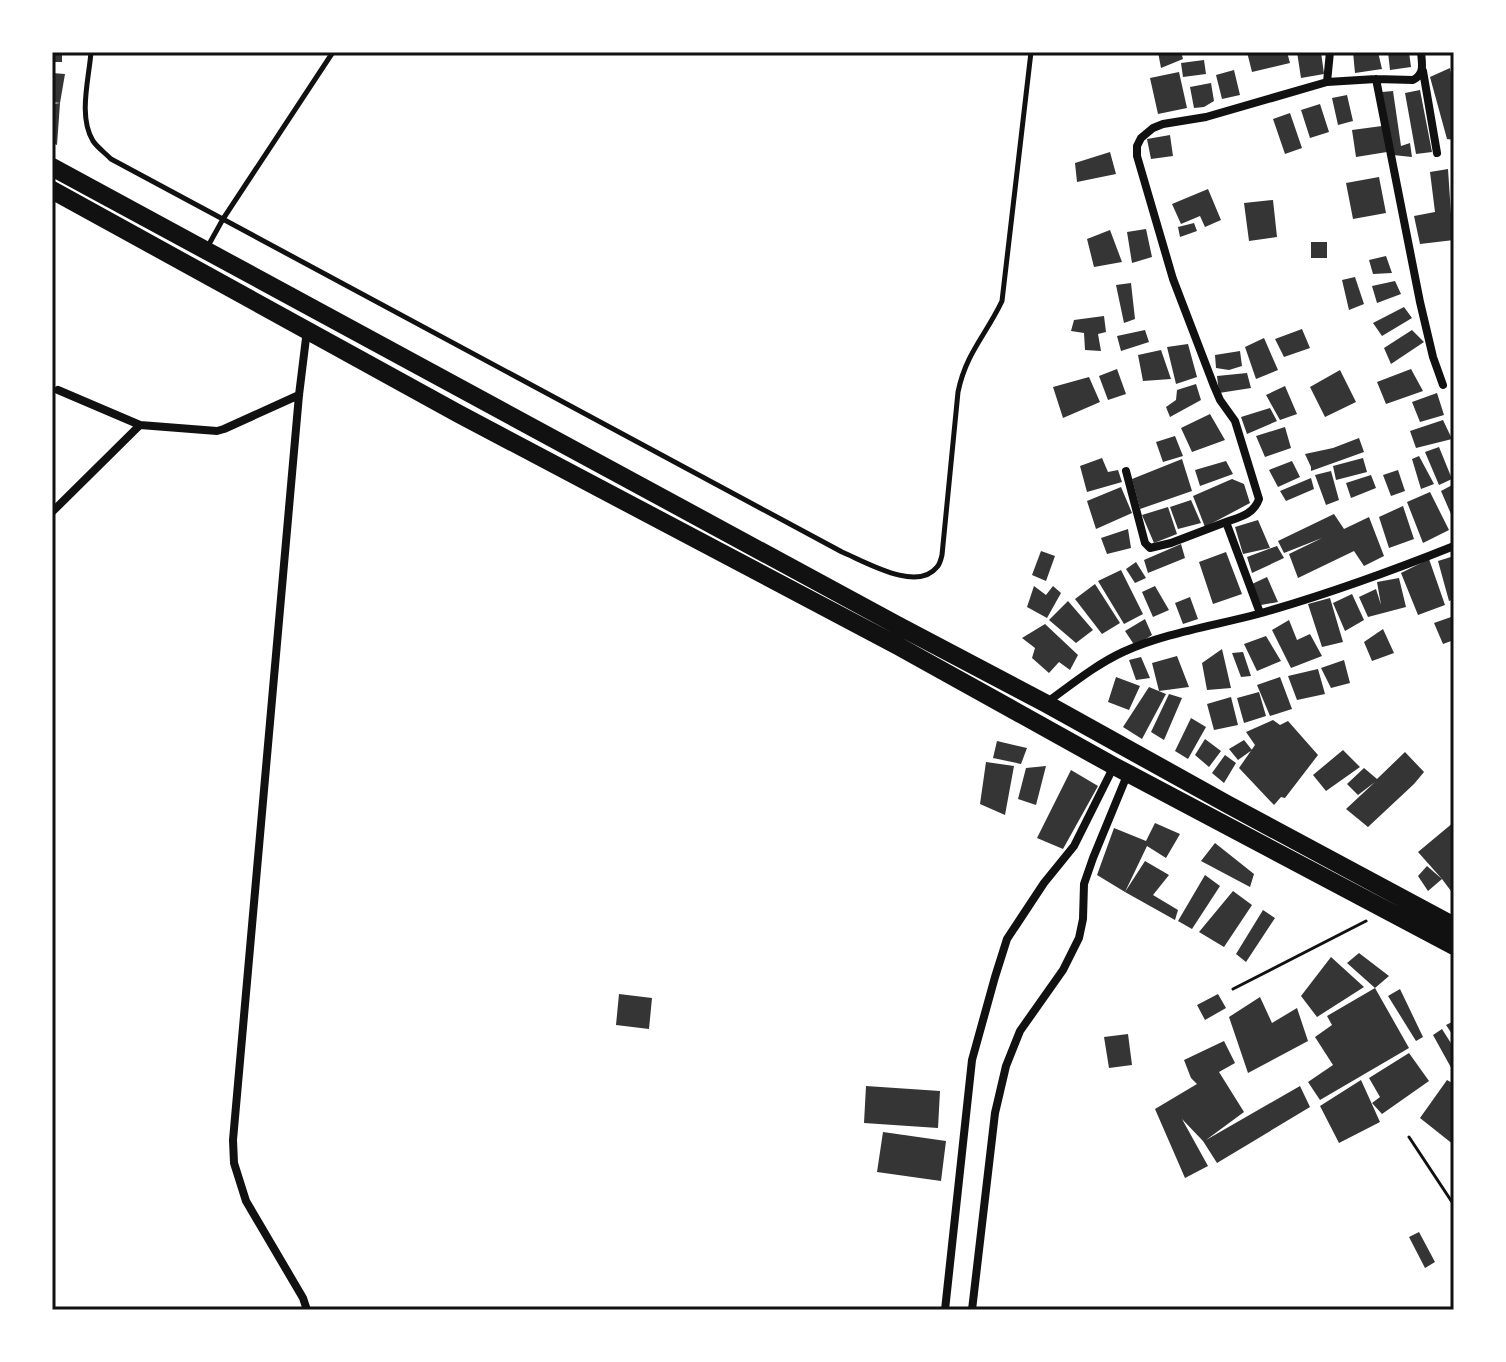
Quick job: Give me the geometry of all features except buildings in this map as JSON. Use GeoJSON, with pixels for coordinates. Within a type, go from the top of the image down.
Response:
{"type":"FeatureCollection","features":[{"type":"Feature","properties":{"kind":"highway"},"geometry":{"type":"LineString","coordinates":[[52,167],[1454,926]]}},
{"type":"Feature","properties":{"kind":"highway"},"geometry":{"type":"LineString","coordinates":[[52,190],[422,393],[1454,946]]}},
{"type":"Feature","properties":{"kind":"highway"},"geometry":{"type":"LineString","coordinates":[[422,393],[432,373]]}},
{"type":"Feature","properties":{"kind":"street"},"geometry":{"type":"LineString","coordinates":[[1327,82],[1330,52]]}},
{"type":"Feature","properties":{"kind":"street"},"geometry":{"type":"LineString","coordinates":[[1428,52],[1421,52],[1437,153]]}},
{"type":"Feature","properties":{"kind":"street"},"geometry":{"type":"LineString","coordinates":[[1126,471],[1145,543],[1150,548],[1251,512],[1259,499],[1235,421],[1220,400],[1173,279],[1137,156],[1141,138],[1163,124],[1206,117],[1327,82],[1413,80],[1423,70]]}},
{"type":"Feature","properties":{"kind":"street"},"geometry":{"type":"LineString","coordinates":[[1376,79],[1420,302],[1443,385]]}},
{"type":"Feature","properties":{"kind":"street"},"geometry":{"type":"LineString","coordinates":[[307,1310],[246,1201],[234,1163],[233,1140],[299,395],[308,330]]}},
{"type":"Feature","properties":{"kind":"street"},"geometry":{"type":"LineString","coordinates":[[58,390],[140,425],[205,430],[224,429],[299,395]]}},
{"type":"Feature","properties":{"kind":"street"},"geometry":{"type":"LineString","coordinates":[[52,512],[140,425]]}},
{"type":"Feature","properties":{"kind":"street"},"geometry":{"type":"LineString","coordinates":[[1226,522],[1260,613]]}},
{"type":"Feature","properties":{"kind":"street"},"geometry":{"type":"LineString","coordinates":[[1045,703],[1122,652],[1366,581],[1454,546]]}},
{"type":"Feature","properties":{"kind":"street"},"geometry":{"type":"LineString","coordinates":[[945,1310],[972,1060],[1007,939],[1044,883],[1074,846],[1121,769]]}},
{"type":"Feature","properties":{"kind":"street"},"geometry":{"type":"LineString","coordinates":[[972,1310],[995,1113],[1006,1066],[1020,1031],[1063,970],[1079,938],[1084,884],[1121,769]]}},
{"type":"Feature","properties":{"kind":"lane"},"geometry":{"type":"LineString","coordinates":[[91,52],[86,125],[94,142],[111,159],[842,552],[912,578],[937,568],[942,555],[962,372],[1002,301],[1031,52]]}},
{"type":"Feature","properties":{"kind":"lane"},"geometry":{"type":"LineString","coordinates":[[206,250],[223,219],[333,52]]}},
{"type":"Feature","properties":{"kind":"path"},"geometry":{"type":"LineString","coordinates":[[1233,989],[1387,910]]}},
{"type":"Feature","properties":{"kind":"path"},"geometry":{"type":"LineString","coordinates":[[1409,1137],[1454,1205]]}}]}
